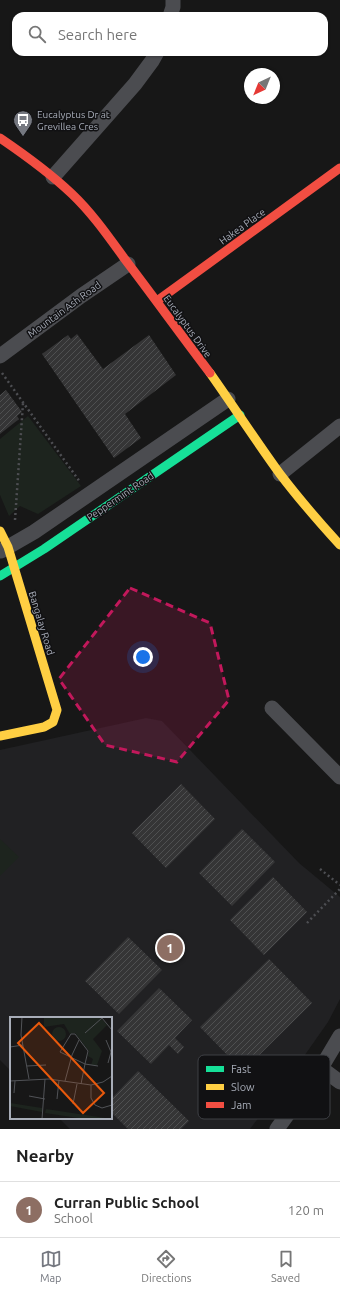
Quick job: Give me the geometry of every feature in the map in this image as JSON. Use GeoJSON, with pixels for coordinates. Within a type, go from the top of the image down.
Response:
{"type":"FeatureCollection","features":[{"type":"Feature","properties":{"kind":"street"},"geometry":{"type":"LineString","coordinates":[[171,12],[173,0]]}},
{"type":"Feature","properties":{"kind":"street"},"geometry":{"type":"LineString","coordinates":[[53,177],[135,84],[155,56]]}},
{"type":"Feature","properties":{"kind":"street","name":"Eucalyptus Drive"},"geometry":{"type":"LineString","coordinates":[[0,138],[20,151],[53,177],[90,213],[157,301],[240,415],[280,474],[306,507],[340,545]]}},
{"type":"Feature","properties":{"kind":"street","name":"Hakea Place"},"geometry":{"type":"LineString","coordinates":[[157,301],[340,168]]}},
{"type":"Feature","properties":{"kind":"street","name":"Mountain Ash Road"},"geometry":{"type":"LineString","coordinates":[[0,356],[81,296],[128,264]]}},
{"type":"Feature","properties":{"kind":"street","name":"Peppermint Road"},"geometry":{"type":"LineString","coordinates":[[4,549],[34,532],[228,399]]}},
{"type":"Feature","properties":{"kind":"street","name":"Peppermint Road"},"geometry":{"type":"LineString","coordinates":[[0,576],[44,549],[240,415]]}},
{"type":"Feature","properties":{"kind":"street"},"geometry":{"type":"LineString","coordinates":[[280,474],[340,426]]}},
{"type":"Feature","properties":{"kind":"street","name":"Bangalay Road"},"geometry":{"type":"LineString","coordinates":[[0,531],[4,549],[14,567],[57,710],[53,722],[44,727],[0,736]]}},
{"type":"Feature","properties":{"kind":"street"},"geometry":{"type":"LineString","coordinates":[[272,708],[340,777]]}},
{"type":"Feature","properties":{"kind":"street"},"geometry":{"type":"LineString","coordinates":[[329,1055],[340,1036]]}},
{"type":"Feature","properties":{"kind":"street"},"geometry":{"type":"LineString","coordinates":[[330,1075],[340,1082]]}},
{"type":"Feature","properties":{"kind":"street"},"geometry":{"type":"LineString","coordinates":[[277,1129],[284,1119]]}},
{"type":"Feature","properties":{"kind":"path"},"geometry":{"type":"LineString","coordinates":[[2,373],[84,487]]}},
{"type":"Feature","properties":{"kind":"path"},"geometry":{"type":"LineString","coordinates":[[15,526],[23,403]]}},
{"type":"Feature","properties":{"kind":"path"},"geometry":{"type":"LineString","coordinates":[[320,869],[340,885]]}},
{"type":"Feature","properties":{"kind":"path"},"geometry":{"type":"LineString","coordinates":[[306,923],[340,889]]}},
{"type":"Feature","properties":{"kind":"highlighted area"},"geometry":{"type":"Polygon","coordinates":[[[130,588],[210,623],[229,700],[177,762],[105,745],[59,679],[130,588]]]}},
{"type":"Feature","properties":{"kind":"shaded area"},"geometry":{"type":"Polygon","coordinates":[[[28,416],[81,486],[38,514],[20,506],[9,516],[0,495],[0,439],[28,416]]]}},
{"type":"Feature","properties":{"kind":"shaded area"},"geometry":{"type":"Polygon","coordinates":[[[146,718],[162,721],[299,863],[340,897],[340,999],[328,1022],[305,1055],[198,1055],[198,1119],[258,1119],[250,1129],[70,1129],[60,1119],[112,1119],[112,1017],[10,1017],[10,1070],[0,1060],[0,750],[146,718]]]}},
{"type":"Feature","properties":{"kind":"shaded area"},"geometry":{"type":"Polygon","coordinates":[[[0,839],[19,857],[0,876],[0,839]]]}},
{"type":"Feature","properties":{"kind":"building"},"geometry":{"type":"Polygon","coordinates":[[[77,334],[103,369],[149,335],[176,375],[125,414],[141,438],[114,458],[42,354],[68,335],[71,339],[77,334]]]}},
{"type":"Feature","properties":{"kind":"building"},"geometry":{"type":"Polygon","coordinates":[[[6,390],[22,412],[17,416],[19,419],[0,434],[0,395],[6,390]]]}},
{"type":"Feature","properties":{"kind":"building"},"geometry":{"type":"Polygon","coordinates":[[[181,784],[215,819],[166,868],[132,833],[181,784]]]}},
{"type":"Feature","properties":{"kind":"building"},"geometry":{"type":"Polygon","coordinates":[[[242,829],[275,862],[232,906],[199,873],[242,829]]]}},
{"type":"Feature","properties":{"kind":"building"},"geometry":{"type":"Polygon","coordinates":[[[273,877],[307,912],[264,955],[230,920],[273,877]]]}},
{"type":"Feature","properties":{"kind":"building"},"geometry":{"type":"Polygon","coordinates":[[[128,937],[162,970],[119,1014],[85,981],[128,937]]]}},
{"type":"Feature","properties":{"kind":"building"},"geometry":{"type":"Polygon","coordinates":[[[269,959],[312,1003],[259,1055],[227,1055],[200,1027],[269,959]]]}},
{"type":"Feature","properties":{"kind":"building"},"geometry":{"type":"Polygon","coordinates":[[[159,988],[192,1020],[175,1038],[184,1047],[178,1054],[169,1045],[151,1064],[117,1031],[159,988]]]}},
{"type":"Feature","properties":{"kind":"building"},"geometry":{"type":"Polygon","coordinates":[[[138,1071],[189,1121],[181,1129],[128,1129],[112,1113],[112,1098],[138,1071]]]}},
{"type":"Feature","properties":{"kind":"traffic: fast"},"geometry":{"type":"LineString","coordinates":[[0,576],[44,549],[240,415]]}},
{"type":"Feature","properties":{"kind":"traffic: slow"},"geometry":{"type":"LineString","coordinates":[[210,373],[280,474],[340,545]]}},
{"type":"Feature","properties":{"kind":"traffic: slow"},"geometry":{"type":"LineString","coordinates":[[0,531],[8,547],[57,710],[53,722],[44,727],[0,736]]}},
{"type":"Feature","properties":{"kind":"traffic: jam"},"geometry":{"type":"LineString","coordinates":[[0,138],[55,179],[86,209],[106,233],[210,373]]}},
{"type":"Feature","properties":{"kind":"traffic: jam"},"geometry":{"type":"LineString","coordinates":[[157,301],[340,168]]}},
{"type":"Feature","properties":{"kind":"place","name":"Eucalyptus Dr at Grevillea Cres"},"geometry":{"type":"Point","coordinates":[23,137]}},
{"type":"Feature","properties":{"kind":"place","name":"Curran Public School"},"geometry":{"type":"Point","coordinates":[170,948]}}]}
